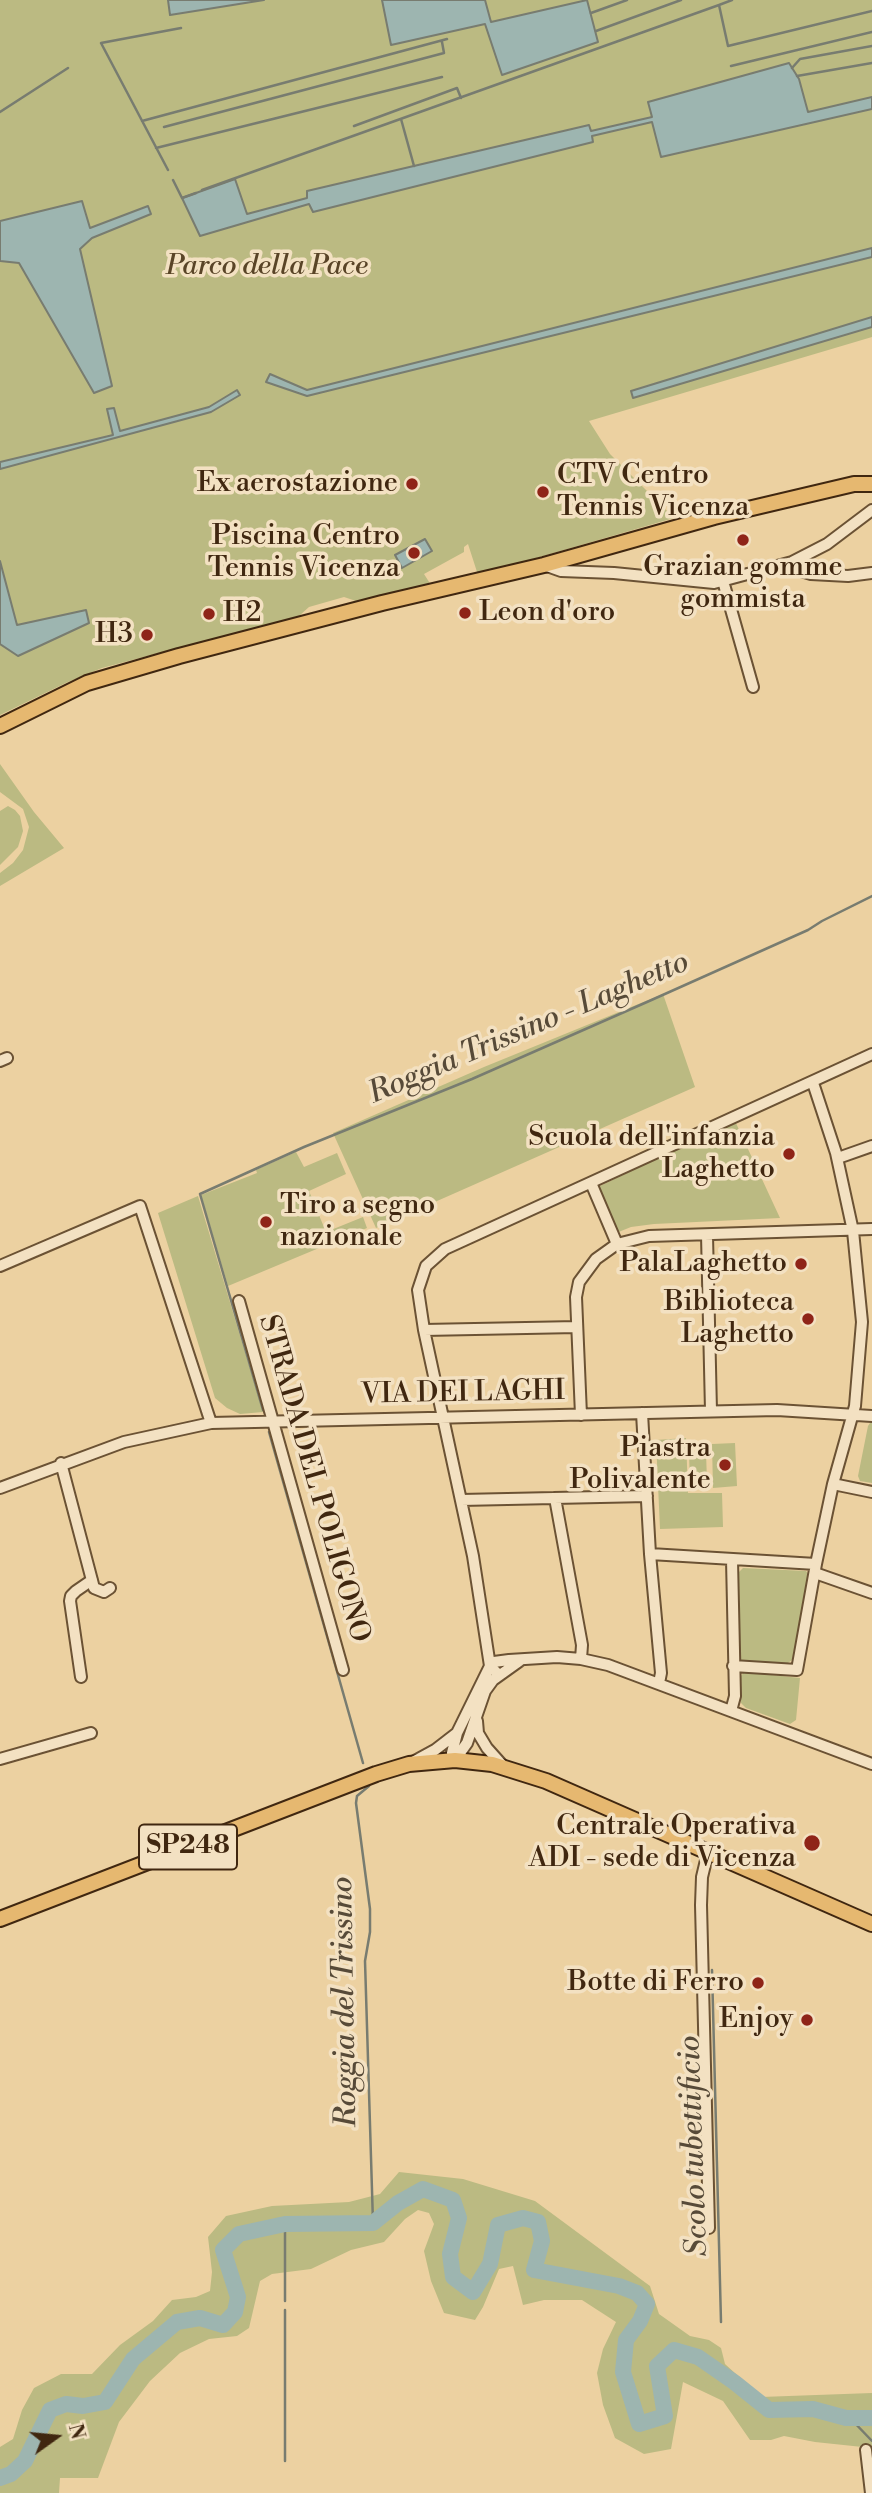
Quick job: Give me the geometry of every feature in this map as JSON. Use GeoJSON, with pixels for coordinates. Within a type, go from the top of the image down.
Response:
{"type":"FeatureCollection","features":[{"type":"Feature","properties":{"kind":"main road"},"geometry":{"type":"LineString","coordinates":[[854,484],[872,470]]}},
{"type":"Feature","properties":{"kind":"main road"},"geometry":{"type":"LineString","coordinates":[[0,726],[74,688],[103,677],[343,613],[544,565],[643,535],[854,484],[872,484]]}},
{"type":"Feature","properties":{"kind":"main road","name":"SP248"},"geometry":{"type":"LineString","coordinates":[[0,1919],[376,1774],[410,1764],[455,1760],[505,1767],[546,1781],[872,1924]]}},
{"type":"Feature","properties":{"kind":"street"},"geometry":{"type":"LineString","coordinates":[[544,565],[561,571],[614,573],[714,583],[792,562],[827,544],[872,510]]}},
{"type":"Feature","properties":{"kind":"street"},"geometry":{"type":"LineString","coordinates":[[792,562],[801,571],[811,574],[848,576],[872,573]]}},
{"type":"Feature","properties":{"kind":"street"},"geometry":{"type":"LineString","coordinates":[[723,581],[753,687]]}},
{"type":"Feature","properties":{"kind":"street"},"geometry":{"type":"LineString","coordinates":[[499,1675],[490,1666],[475,1567],[424,1330],[418,1290],[426,1266],[445,1249],[872,1054]]}},
{"type":"Feature","properties":{"kind":"street"},"geometry":{"type":"LineString","coordinates":[[733,1666],[797,1670],[833,1484],[853,1415],[862,1322],[853,1231],[838,1158],[813,1083]]}},
{"type":"Feature","properties":{"kind":"street"},"geometry":{"type":"LineString","coordinates":[[838,1158],[872,1146]]}},
{"type":"Feature","properties":{"kind":"street"},"geometry":{"type":"LineString","coordinates":[[591,1184],[617,1244]]}},
{"type":"Feature","properties":{"kind":"street"},"geometry":{"type":"LineString","coordinates":[[0,1266],[140,1206],[211,1423]]}},
{"type":"Feature","properties":{"kind":"street"},"geometry":{"type":"LineString","coordinates":[[581,1415],[576,1297],[579,1282],[596,1259],[617,1244],[649,1236],[872,1229]]}},
{"type":"Feature","properties":{"kind":"street"},"geometry":{"type":"LineString","coordinates":[[707,1235],[711,1411]]}},
{"type":"Feature","properties":{"kind":"street","name":"STRADA DEL POLIGONO"},"geometry":{"type":"LineString","coordinates":[[239,1301],[343,1670]]}},
{"type":"Feature","properties":{"kind":"street"},"geometry":{"type":"LineString","coordinates":[[424,1330],[577,1327]]}},
{"type":"Feature","properties":{"kind":"street","name":"VIA DEI LAGHI"},"geometry":{"type":"LineString","coordinates":[[0,1488],[124,1442],[211,1423],[777,1410],[872,1416]]}},
{"type":"Feature","properties":{"kind":"street"},"geometry":{"type":"LineString","coordinates":[[642,1413],[650,1554],[661,1673],[659,1683]]}},
{"type":"Feature","properties":{"kind":"street"},"geometry":{"type":"LineString","coordinates":[[61,1464],[94,1588],[104,1592],[110,1588]]}},
{"type":"Feature","properties":{"kind":"street"},"geometry":{"type":"LineString","coordinates":[[833,1484],[872,1492]]}},
{"type":"Feature","properties":{"kind":"street"},"geometry":{"type":"LineString","coordinates":[[461,1500],[647,1496]]}},
{"type":"Feature","properties":{"kind":"street"},"geometry":{"type":"LineString","coordinates":[[555,1498],[582,1645],[581,1659]]}},
{"type":"Feature","properties":{"kind":"street"},"geometry":{"type":"LineString","coordinates":[[650,1554],[815,1568],[872,1593]]}},
{"type":"Feature","properties":{"kind":"street"},"geometry":{"type":"LineString","coordinates":[[731,1711],[735,1696],[732,1560]]}},
{"type":"Feature","properties":{"kind":"street"},"geometry":{"type":"LineString","coordinates":[[81,1678],[70,1601],[76,1591],[92,1580]]}},
{"type":"Feature","properties":{"kind":"street"},"geometry":{"type":"LineString","coordinates":[[521,1660],[499,1675],[485,1691],[463,1752],[455,1760],[452,1753],[457,1733],[490,1666],[494,1662],[557,1657],[608,1665],[872,1764]]}},
{"type":"Feature","properties":{"kind":"street"},"geometry":{"type":"LineString","coordinates":[[477,1718],[478,1733],[487,1748],[505,1767]]}},
{"type":"Feature","properties":{"kind":"street"},"geometry":{"type":"LineString","coordinates":[[0,1759],[91,1733]]}},
{"type":"Feature","properties":{"kind":"street"},"geometry":{"type":"LineString","coordinates":[[410,1764],[457,1733]]}},
{"type":"Feature","properties":{"kind":"street"},"geometry":{"type":"LineString","coordinates":[[708,1852],[702,1877],[701,1905],[709,2228]]}},
{"type":"Feature","properties":{"kind":"street"},"geometry":{"type":"LineString","coordinates":[[866,2450],[871,2493]]}},
{"type":"Feature","properties":{"kind":"green space","name":"Parco della Pace"},"geometry":{"type":"Polygon","coordinates":[[[0,0],[872,0],[872,337],[589,421],[610,454],[674,518],[478,575],[468,544],[464,547],[464,552],[424,574],[431,585],[362,603],[344,597],[309,607],[299,616],[102,668],[0,715],[0,0]]]}},
{"type":"Feature","properties":{"kind":"green space"},"geometry":{"type":"Polygon","coordinates":[[[0,764],[64,848],[0,886],[0,873],[13,863],[23,850],[29,827],[23,809],[0,792],[0,764]]]}},
{"type":"Feature","properties":{"kind":"green space"},"geometry":{"type":"Polygon","coordinates":[[[8,806],[20,816],[23,831],[18,847],[0,865],[0,811],[8,806]]]}},
{"type":"Feature","properties":{"kind":"green space"},"geometry":{"type":"Polygon","coordinates":[[[663,994],[695,1087],[376,1228],[333,1133],[484,1067],[663,994]]]}},
{"type":"Feature","properties":{"kind":"green space"},"geometry":{"type":"Polygon","coordinates":[[[735,1121],[780,1218],[654,1224],[631,1227],[616,1233],[598,1187],[735,1121]]]}},
{"type":"Feature","properties":{"kind":"green space","name":"Tiro a segno nazionale"},"geometry":{"type":"Polygon","coordinates":[[[296,1152],[304,1167],[337,1153],[346,1174],[309,1191],[326,1232],[363,1217],[367,1228],[228,1286],[201,1195],[257,1173],[256,1170],[296,1152]]]}},
{"type":"Feature","properties":{"kind":"green space"},"geometry":{"type":"Polygon","coordinates":[[[198,1196],[263,1412],[240,1414],[215,1398],[158,1213],[198,1196]]]}},
{"type":"Feature","properties":{"kind":"green space"},"geometry":{"type":"Polygon","coordinates":[[[870,1423],[872,1483],[860,1481],[858,1476],[870,1423]]]}},
{"type":"Feature","properties":{"kind":"green space"},"geometry":{"type":"Polygon","coordinates":[[[686,1438],[688,1493],[722,1493],[723,1527],[660,1529],[656,1440],[686,1438]]]}},
{"type":"Feature","properties":{"kind":"green space","name":"Piastra Polivalente"},"geometry":{"type":"Polygon","coordinates":[[[735,1443],[737,1486],[713,1488],[712,1444],[735,1443]]]}},
{"type":"Feature","properties":{"kind":"green space"},"geometry":{"type":"Polygon","coordinates":[[[706,1452],[707,1482],[690,1483],[689,1453],[706,1452]]]}},
{"type":"Feature","properties":{"kind":"green space"},"geometry":{"type":"Polygon","coordinates":[[[743,1568],[806,1571],[810,1576],[792,1660],[785,1665],[740,1661],[739,1572],[743,1568]]]}},
{"type":"Feature","properties":{"kind":"green space"},"geometry":{"type":"Polygon","coordinates":[[[744,1672],[800,1678],[796,1720],[790,1724],[746,1708],[741,1703],[741,1676],[744,1672]]]}},
{"type":"Feature","properties":{"kind":"green space"},"geometry":{"type":"Polygon","coordinates":[[[399,2172],[463,2179],[535,2201],[650,2286],[659,2314],[690,2336],[709,2340],[721,2348],[725,2364],[761,2397],[872,2393],[872,2448],[784,2436],[771,2440],[750,2440],[723,2401],[683,2382],[671,2449],[644,2454],[615,2438],[603,2405],[597,2373],[603,2349],[616,2322],[582,2300],[544,2300],[523,2305],[513,2266],[499,2269],[475,2320],[444,2313],[431,2281],[424,2251],[434,2224],[429,2213],[418,2210],[405,2219],[384,2242],[351,2250],[311,2269],[272,2274],[260,2281],[249,2328],[237,2336],[209,2339],[180,2353],[150,2381],[119,2422],[98,2478],[60,2478],[59,2493],[0,2493],[0,2447],[13,2439],[22,2410],[34,2388],[61,2374],[92,2374],[120,2345],[153,2321],[172,2300],[196,2297],[210,2291],[212,2272],[208,2237],[226,2216],[272,2206],[349,2202],[380,2194],[399,2172]]]}},
{"type":"Feature","properties":{"kind":"water"},"geometry":{"type":"Polygon","coordinates":[[[168,0],[264,0],[170,15],[168,0]]]}},
{"type":"Feature","properties":{"kind":"water"},"geometry":{"type":"Polygon","coordinates":[[[382,0],[485,0],[491,22],[587,0],[598,42],[502,75],[485,24],[391,45],[382,0]]]}},
{"type":"Feature","properties":{"kind":"water"},"geometry":{"type":"Polygon","coordinates":[[[789,63],[799,79],[808,112],[872,97],[872,109],[661,157],[652,122],[592,136],[593,142],[313,212],[309,204],[200,236],[182,198],[235,179],[247,214],[307,198],[307,191],[589,125],[591,131],[652,117],[648,102],[789,63]]]}},
{"type":"Feature","properties":{"kind":"water"},"geometry":{"type":"Polygon","coordinates":[[[82,201],[90,228],[148,206],[151,214],[92,238],[80,249],[112,386],[94,393],[19,263],[0,261],[0,221],[82,201]]]}},
{"type":"Feature","properties":{"kind":"water"},"geometry":{"type":"Polygon","coordinates":[[[872,248],[872,257],[307,396],[266,382],[270,374],[307,390],[872,248]]]}},
{"type":"Feature","properties":{"kind":"water"},"geometry":{"type":"Polygon","coordinates":[[[872,317],[872,327],[633,398],[631,391],[872,317]]]}},
{"type":"Feature","properties":{"kind":"water"},"geometry":{"type":"Polygon","coordinates":[[[237,390],[240,395],[211,412],[0,469],[0,462],[113,435],[107,409],[114,408],[120,431],[209,407],[237,390]]]}},
{"type":"Feature","properties":{"kind":"water","name":"Piscina Centro Tennis Vicenza"},"geometry":{"type":"Polygon","coordinates":[[[425,539],[432,551],[402,568],[395,555],[425,539]]]}},
{"type":"Feature","properties":{"kind":"water"},"geometry":{"type":"Polygon","coordinates":[[[0,561],[17,625],[86,610],[89,623],[18,656],[0,644],[0,561]]]}},
{"type":"Feature","properties":{"kind":"waterway"},"geometry":{"type":"LineString","coordinates":[[591,13],[627,0]]}},
{"type":"Feature","properties":{"kind":"waterway"},"geometry":{"type":"LineString","coordinates":[[596,31],[681,0]]}},
{"type":"Feature","properties":{"kind":"waterway"},"geometry":{"type":"LineString","coordinates":[[719,5],[732,0]]}},
{"type":"Feature","properties":{"kind":"waterway"},"geometry":{"type":"LineString","coordinates":[[202,190],[719,5],[728,46],[872,11]]}},
{"type":"Feature","properties":{"kind":"waterway"},"geometry":{"type":"LineString","coordinates":[[168,170],[101,43],[181,28]]}},
{"type":"Feature","properties":{"kind":"waterway"},"geometry":{"type":"LineString","coordinates":[[731,66],[872,32]]}},
{"type":"Feature","properties":{"kind":"waterway"},"geometry":{"type":"LineString","coordinates":[[142,121],[447,39]]}},
{"type":"Feature","properties":{"kind":"waterway"},"geometry":{"type":"LineString","coordinates":[[164,127],[444,53],[442,42]]}},
{"type":"Feature","properties":{"kind":"waterway"},"geometry":{"type":"LineString","coordinates":[[792,68],[800,59],[872,46]]}},
{"type":"Feature","properties":{"kind":"waterway"},"geometry":{"type":"LineString","coordinates":[[797,76],[872,63]]}},
{"type":"Feature","properties":{"kind":"waterway"},"geometry":{"type":"LineString","coordinates":[[0,112],[68,68]]}},
{"type":"Feature","properties":{"kind":"waterway"},"geometry":{"type":"LineString","coordinates":[[156,148],[442,77]]}},
{"type":"Feature","properties":{"kind":"waterway"},"geometry":{"type":"LineString","coordinates":[[354,126],[457,88],[461,98]]}},
{"type":"Feature","properties":{"kind":"waterway"},"geometry":{"type":"LineString","coordinates":[[401,119],[414,166]]}},
{"type":"Feature","properties":{"kind":"waterway"},"geometry":{"type":"LineString","coordinates":[[173,180],[182,198],[196,193]]}},
{"type":"Feature","properties":{"kind":"waterway","name":"Roggia Trissino - Laghetto"},"geometry":{"type":"LineString","coordinates":[[263,1410],[200,1194],[304,1147],[472,1079],[647,1002],[808,930],[872,896]]}},
{"type":"Feature","properties":{"kind":"waterway","name":"Roggia del Trissino"},"geometry":{"type":"LineString","coordinates":[[269,1432],[363,1763]]}},
{"type":"Feature","properties":{"kind":"waterway","name":"Roggia del Trissino"},"geometry":{"type":"LineString","coordinates":[[369,1786],[357,1796],[356,1803],[370,1909],[370,1932],[365,1961],[373,2223]]}},
{"type":"Feature","properties":{"kind":"waterway","name":"Scolo tubettificio"},"geometry":{"type":"LineString","coordinates":[[712,1970],[721,2322]]}},
{"type":"Feature","properties":{"kind":"waterway"},"geometry":{"type":"LineString","coordinates":[[0,2478],[11,2474],[25,2461],[50,2410],[66,2404],[83,2406],[105,2402],[133,2359],[177,2322],[200,2318],[223,2325],[235,2312],[238,2297],[223,2250],[239,2234],[285,2224],[373,2223],[398,2203],[423,2189],[453,2200],[459,2218],[450,2254],[453,2277],[473,2292],[490,2264],[498,2225],[523,2218],[538,2222],[542,2241],[534,2270],[619,2286],[637,2293],[647,2304],[640,2321],[626,2340],[623,2372],[639,2424],[665,2416],[657,2366],[674,2350],[698,2357],[769,2410],[813,2409],[846,2418],[872,2418]]}},
{"type":"Feature","properties":{"kind":"waterway"},"geometry":{"type":"LineString","coordinates":[[285,2224],[285,2301]]}},
{"type":"Feature","properties":{"kind":"waterway"},"geometry":{"type":"LineString","coordinates":[[285,2310],[285,2461]]}},
{"type":"Feature","properties":{"kind":"waterway"},"geometry":{"type":"LineString","coordinates":[[850,2418],[872,2441]]}},
{"type":"Feature","properties":{"kind":"place","name":"Ex aerostazione"},"geometry":{"type":"Point","coordinates":[412,484]}},
{"type":"Feature","properties":{"kind":"place","name":"CTV Centro Tennis Vicenza"},"geometry":{"type":"Point","coordinates":[543,492]}},
{"type":"Feature","properties":{"kind":"place","name":"Grazian gomme gommista"},"geometry":{"type":"Point","coordinates":[743,540]}},
{"type":"Feature","properties":{"kind":"place","name":"Piscina Centro Tennis Vicenza"},"geometry":{"type":"Point","coordinates":[414,553]}},
{"type":"Feature","properties":{"kind":"place","name":"Leon d'oro"},"geometry":{"type":"Point","coordinates":[465,613]}},
{"type":"Feature","properties":{"kind":"place","name":"H2"},"geometry":{"type":"Point","coordinates":[209,614]}},
{"type":"Feature","properties":{"kind":"place","name":"H3"},"geometry":{"type":"Point","coordinates":[147,635]}},
{"type":"Feature","properties":{"kind":"place","name":"Scuola dell'infanzia Laghetto"},"geometry":{"type":"Point","coordinates":[789,1154]}},
{"type":"Feature","properties":{"kind":"place","name":"Tiro a segno nazionale"},"geometry":{"type":"Point","coordinates":[266,1222]}},
{"type":"Feature","properties":{"kind":"place","name":"PalaLaghetto"},"geometry":{"type":"Point","coordinates":[801,1264]}},
{"type":"Feature","properties":{"kind":"place","name":"Biblioteca Laghetto"},"geometry":{"type":"Point","coordinates":[808,1319]}},
{"type":"Feature","properties":{"kind":"place","name":"Piastra Polivalente"},"geometry":{"type":"Point","coordinates":[725,1465]}},
{"type":"Feature","properties":{"kind":"place","name":"Centrale Operativa ADI - sede di Vicenza"},"geometry":{"type":"Point","coordinates":[812,1843]}},
{"type":"Feature","properties":{"kind":"place","name":"Botte di Ferro"},"geometry":{"type":"Point","coordinates":[758,1983]}},
{"type":"Feature","properties":{"kind":"place","name":"Enjoy"},"geometry":{"type":"Point","coordinates":[807,2020]}}]}
